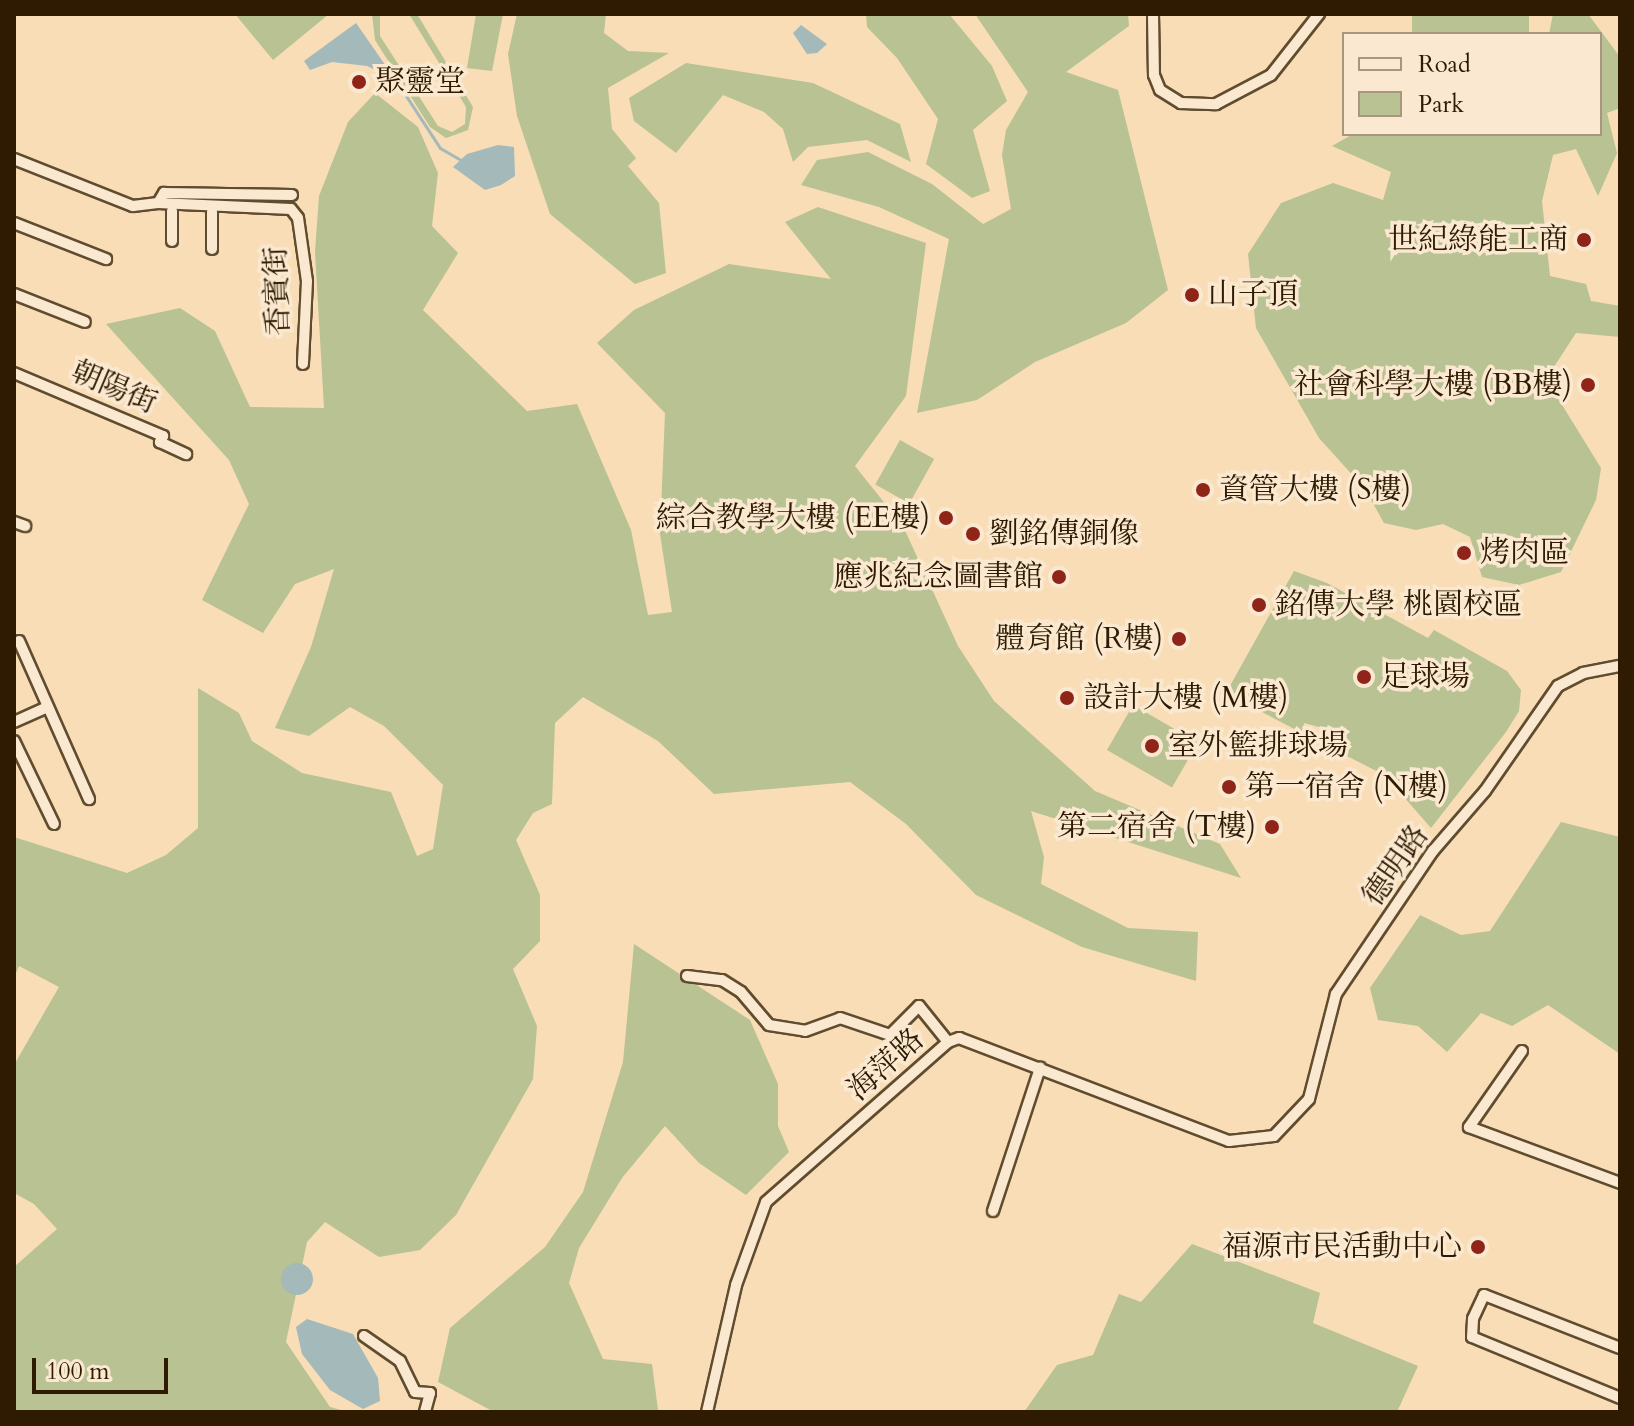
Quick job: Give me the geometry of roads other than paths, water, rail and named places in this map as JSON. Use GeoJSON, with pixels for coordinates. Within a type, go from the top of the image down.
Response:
{"type":"FeatureCollection","features":[{"type":"Feature","properties":{"kind":"street"},"geometry":{"type":"LineString","coordinates":[[1153,14],[1154,75],[1160,90],[1181,103],[1216,104],[1271,75],[1319,14]]}},
{"type":"Feature","properties":{"kind":"street","name":"香賓街"},"geometry":{"type":"LineString","coordinates":[[14,159],[133,206],[158,203],[291,209],[298,218],[307,281],[303,364]]}},
{"type":"Feature","properties":{"kind":"street","name":"香賓街"},"geometry":{"type":"LineString","coordinates":[[158,203],[164,193],[292,195]]}},
{"type":"Feature","properties":{"kind":"street"},"geometry":{"type":"LineString","coordinates":[[172,211],[172,241]]}},
{"type":"Feature","properties":{"kind":"street"},"geometry":{"type":"LineString","coordinates":[[212,212],[212,249]]}},
{"type":"Feature","properties":{"kind":"street"},"geometry":{"type":"LineString","coordinates":[[14,223],[106,259]]}},
{"type":"Feature","properties":{"kind":"street"},"geometry":{"type":"LineString","coordinates":[[14,294],[85,322]]}},
{"type":"Feature","properties":{"kind":"street","name":"朝陽街"},"geometry":{"type":"LineString","coordinates":[[14,373],[163,436],[160,442],[186,454]]}},
{"type":"Feature","properties":{"kind":"street"},"geometry":{"type":"LineString","coordinates":[[14,522],[25,526]]}},
{"type":"Feature","properties":{"kind":"street"},"geometry":{"type":"LineString","coordinates":[[19,641],[45,708],[89,799]]}},
{"type":"Feature","properties":{"kind":"street","name":"德明路"},"geometry":{"type":"LineString","coordinates":[[1267,1140],[1309,1099],[1336,994],[1433,851],[1485,791],[1558,686],[1583,673],[1620,666]]}},
{"type":"Feature","properties":{"kind":"street"},"geometry":{"type":"LineString","coordinates":[[14,722],[45,708]]}},
{"type":"Feature","properties":{"kind":"street"},"geometry":{"type":"LineString","coordinates":[[14,741],[54,824]]}},
{"type":"Feature","properties":{"kind":"street"},"geometry":{"type":"LineString","coordinates":[[687,976],[722,980],[741,992],[769,1025],[805,1031],[840,1018],[890,1035],[919,1006],[948,1042]]}},
{"type":"Feature","properties":{"kind":"street","name":"海萍路"},"geometry":{"type":"LineString","coordinates":[[707,1412],[736,1285],[766,1202],[948,1042],[959,1038],[1229,1141],[1267,1140]]}},
{"type":"Feature","properties":{"kind":"street"},"geometry":{"type":"LineString","coordinates":[[1522,1051],[1469,1127],[1620,1183]]}},
{"type":"Feature","properties":{"kind":"street"},"geometry":{"type":"LineString","coordinates":[[993,1211],[1040,1068]]}},
{"type":"Feature","properties":{"kind":"street"},"geometry":{"type":"LineString","coordinates":[[1620,1348],[1484,1295],[1473,1319],[1472,1337],[1620,1398]]}},
{"type":"Feature","properties":{"kind":"street"},"geometry":{"type":"LineString","coordinates":[[364,1336],[400,1361],[415,1392],[430,1393],[425,1412]]}},
{"type":"Feature","properties":{"kind":"waterway"},"geometry":{"type":"LineString","coordinates":[[395,79],[440,148],[461,160]]}},
{"type":"Feature","properties":{"kind":"place","name":"聚靈堂"},"geometry":{"type":"Point","coordinates":[359,82]}},
{"type":"Feature","properties":{"kind":"place","name":"世紀綠能工商"},"geometry":{"type":"Point","coordinates":[1584,240]}},
{"type":"Feature","properties":{"kind":"place","name":"山子頂"},"geometry":{"type":"Point","coordinates":[1192,295]}},
{"type":"Feature","properties":{"kind":"place","name":"社會科學大樓 (BB樓)"},"geometry":{"type":"Point","coordinates":[1588,385]}},
{"type":"Feature","properties":{"kind":"place","name":"資管大樓 (S樓)"},"geometry":{"type":"Point","coordinates":[1203,490]}},
{"type":"Feature","properties":{"kind":"place","name":"綜合教學大樓 (EE樓)"},"geometry":{"type":"Point","coordinates":[946,518]}},
{"type":"Feature","properties":{"kind":"place","name":"劉銘傳銅像"},"geometry":{"type":"Point","coordinates":[973,534]}},
{"type":"Feature","properties":{"kind":"place","name":"烤肉區"},"geometry":{"type":"Point","coordinates":[1464,553]}},
{"type":"Feature","properties":{"kind":"place","name":"應兆紀念圖書館"},"geometry":{"type":"Point","coordinates":[1059,577]}},
{"type":"Feature","properties":{"kind":"place","name":"銘傳大學 桃園校區"},"geometry":{"type":"Point","coordinates":[1259,605]}},
{"type":"Feature","properties":{"kind":"place","name":"體育館 (R樓)"},"geometry":{"type":"Point","coordinates":[1179,639]}},
{"type":"Feature","properties":{"kind":"place","name":"足球場"},"geometry":{"type":"Point","coordinates":[1364,677]}},
{"type":"Feature","properties":{"kind":"place","name":"設計大樓 (M樓)"},"geometry":{"type":"Point","coordinates":[1067,698]}},
{"type":"Feature","properties":{"kind":"place","name":"室外籃排球場"},"geometry":{"type":"Point","coordinates":[1152,746]}},
{"type":"Feature","properties":{"kind":"place","name":"第一宿舍 (N樓)"},"geometry":{"type":"Point","coordinates":[1229,787]}},
{"type":"Feature","properties":{"kind":"place","name":"第二宿舍 (T樓)"},"geometry":{"type":"Point","coordinates":[1272,827]}},
{"type":"Feature","properties":{"kind":"place","name":"福源市民活動中心"},"geometry":{"type":"Point","coordinates":[1478,1247]}}]}
